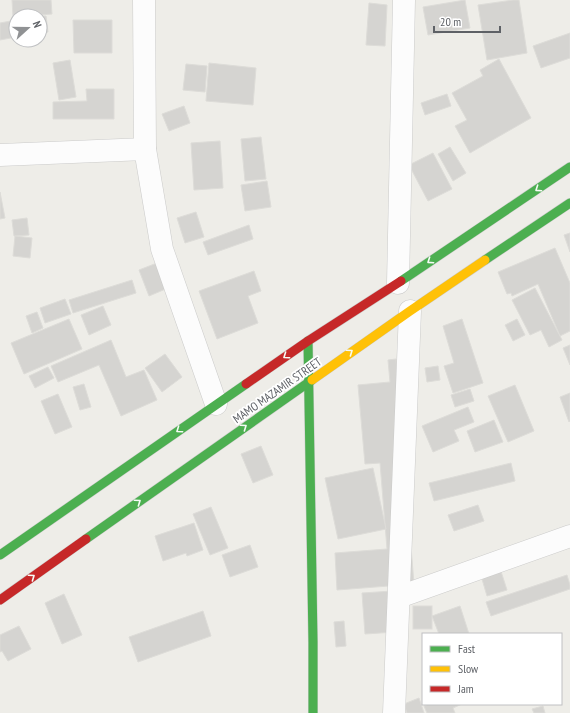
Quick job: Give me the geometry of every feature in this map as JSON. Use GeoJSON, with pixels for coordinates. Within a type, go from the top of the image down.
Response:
{"type":"FeatureCollection","features":[{"type":"Feature","properties":{"kind":"main road","name":"MAMO MAZAMIR STREET"},"geometry":{"type":"LineString","coordinates":[[0,555],[308,340],[398,283],[570,167]]}},
{"type":"Feature","properties":{"kind":"main road","name":"MAMO MAZAMIR STREET"},"geometry":{"type":"LineString","coordinates":[[0,600],[308,382],[570,203]]}},
{"type":"Feature","properties":{"kind":"main road"},"geometry":{"type":"LineString","coordinates":[[308,340],[313,713]]}},
{"type":"Feature","properties":{"kind":"street"},"geometry":{"type":"LineString","coordinates":[[144,0],[146,150],[162,249],[216,404]]}},
{"type":"Feature","properties":{"kind":"street"},"geometry":{"type":"LineString","coordinates":[[398,283],[404,0]]}},
{"type":"Feature","properties":{"kind":"street"},"geometry":{"type":"LineString","coordinates":[[0,155],[146,150]]}},
{"type":"Feature","properties":{"kind":"street"},"geometry":{"type":"LineString","coordinates":[[394,713],[410,311]]}},
{"type":"Feature","properties":{"kind":"street"},"geometry":{"type":"LineString","coordinates":[[399,597],[570,536]]}},
{"type":"Feature","properties":{"kind":"building"},"geometry":{"type":"Polygon","coordinates":[[[12,0],[51,0],[52,14],[48,14],[48,8],[12,8],[12,0]]]}},
{"type":"Feature","properties":{"kind":"building"},"geometry":{"type":"Polygon","coordinates":[[[465,0],[470,28],[428,35],[423,7],[465,0]]]}},
{"type":"Feature","properties":{"kind":"building"},"geometry":{"type":"Polygon","coordinates":[[[519,0],[527,53],[487,60],[478,5],[519,0]]]}},
{"type":"Feature","properties":{"kind":"building"},"geometry":{"type":"Polygon","coordinates":[[[369,3],[387,5],[385,46],[366,45],[369,3]]]}},
{"type":"Feature","properties":{"kind":"building"},"geometry":{"type":"Polygon","coordinates":[[[73,20],[112,20],[112,53],[74,53],[73,20]]]}},
{"type":"Feature","properties":{"kind":"building"},"geometry":{"type":"Polygon","coordinates":[[[8,22],[8,38],[0,40],[0,23],[8,22]]]}},
{"type":"Feature","properties":{"kind":"building"},"geometry":{"type":"Polygon","coordinates":[[[570,33],[570,58],[541,68],[533,46],[570,33]]]}},
{"type":"Feature","properties":{"kind":"building"},"geometry":{"type":"Polygon","coordinates":[[[499,59],[531,118],[470,153],[455,126],[467,120],[452,93],[483,76],[480,70],[499,59]]]}},
{"type":"Feature","properties":{"kind":"building"},"geometry":{"type":"Polygon","coordinates":[[[70,60],[76,97],[59,100],[53,63],[70,60]]]}},
{"type":"Feature","properties":{"kind":"building"},"geometry":{"type":"Polygon","coordinates":[[[209,63],[256,68],[253,105],[206,101],[209,63]]]}},
{"type":"Feature","properties":{"kind":"building"},"geometry":{"type":"Polygon","coordinates":[[[186,64],[207,66],[205,92],[183,90],[186,64]]]}},
{"type":"Feature","properties":{"kind":"building"},"geometry":{"type":"Polygon","coordinates":[[[86,89],[114,89],[114,119],[53,119],[53,102],[87,101],[86,89]]]}},
{"type":"Feature","properties":{"kind":"building"},"geometry":{"type":"Polygon","coordinates":[[[447,94],[451,106],[425,115],[421,103],[447,94]]]}},
{"type":"Feature","properties":{"kind":"building"},"geometry":{"type":"Polygon","coordinates":[[[184,106],[190,123],[169,131],[162,114],[184,106]]]}},
{"type":"Feature","properties":{"kind":"building"},"geometry":{"type":"Polygon","coordinates":[[[261,137],[266,179],[245,181],[241,139],[261,137]]]}},
{"type":"Feature","properties":{"kind":"building"},"geometry":{"type":"Polygon","coordinates":[[[220,141],[223,188],[194,190],[191,143],[220,141]]]}},
{"type":"Feature","properties":{"kind":"building"},"geometry":{"type":"Polygon","coordinates":[[[450,147],[466,173],[453,181],[438,154],[450,147]]]}},
{"type":"Feature","properties":{"kind":"building"},"geometry":{"type":"Polygon","coordinates":[[[433,153],[452,189],[428,201],[409,165],[433,153]]]}},
{"type":"Feature","properties":{"kind":"building"},"geometry":{"type":"Polygon","coordinates":[[[267,181],[271,207],[245,211],[241,185],[267,181]]]}},
{"type":"Feature","properties":{"kind":"building"},"geometry":{"type":"Polygon","coordinates":[[[0,192],[5,218],[0,219],[0,192]]]}},
{"type":"Feature","properties":{"kind":"building"},"geometry":{"type":"Polygon","coordinates":[[[196,212],[204,237],[185,243],[177,218],[196,212]]]}},
{"type":"Feature","properties":{"kind":"building"},"geometry":{"type":"Polygon","coordinates":[[[27,218],[29,235],[14,236],[12,220],[27,218]]]}},
{"type":"Feature","properties":{"kind":"building"},"geometry":{"type":"Polygon","coordinates":[[[249,225],[253,239],[208,255],[203,242],[249,225]]]}},
{"type":"Feature","properties":{"kind":"building"},"geometry":{"type":"Polygon","coordinates":[[[570,233],[570,252],[564,235],[570,233]]]}},
{"type":"Feature","properties":{"kind":"building"},"geometry":{"type":"Polygon","coordinates":[[[15,236],[32,238],[30,258],[13,256],[15,236]]]}},
{"type":"Feature","properties":{"kind":"building"},"geometry":{"type":"Polygon","coordinates":[[[555,248],[570,283],[570,331],[560,336],[538,284],[512,296],[511,293],[507,294],[498,272],[555,248]]]}},
{"type":"Feature","properties":{"kind":"building"},"geometry":{"type":"Polygon","coordinates":[[[157,263],[168,288],[149,296],[139,270],[157,263]]]}},
{"type":"Feature","properties":{"kind":"building"},"geometry":{"type":"Polygon","coordinates":[[[254,271],[261,291],[248,296],[258,323],[217,339],[199,291],[254,271]]]}},
{"type":"Feature","properties":{"kind":"building"},"geometry":{"type":"Polygon","coordinates":[[[132,280],[136,293],[73,313],[69,300],[132,280]]]}},
{"type":"Feature","properties":{"kind":"building"},"geometry":{"type":"Polygon","coordinates":[[[535,288],[562,340],[549,347],[541,330],[530,335],[512,300],[535,288]]]}},
{"type":"Feature","properties":{"kind":"building"},"geometry":{"type":"Polygon","coordinates":[[[65,299],[71,314],[45,323],[40,308],[65,299]]]}},
{"type":"Feature","properties":{"kind":"building"},"geometry":{"type":"Polygon","coordinates":[[[103,306],[111,325],[89,335],[81,315],[103,306]]]}},
{"type":"Feature","properties":{"kind":"building"},"geometry":{"type":"Polygon","coordinates":[[[37,312],[43,328],[32,333],[26,316],[37,312]]]}},
{"type":"Feature","properties":{"kind":"building"},"geometry":{"type":"Polygon","coordinates":[[[69,319],[82,349],[24,374],[11,343],[69,319]]]}},
{"type":"Feature","properties":{"kind":"building"},"geometry":{"type":"Polygon","coordinates":[[[462,319],[483,383],[453,393],[444,366],[454,363],[443,326],[462,319]]]}},
{"type":"Feature","properties":{"kind":"building"},"geometry":{"type":"Polygon","coordinates":[[[517,319],[525,335],[513,341],[505,325],[517,319]]]}},
{"type":"Feature","properties":{"kind":"building"},"geometry":{"type":"Polygon","coordinates":[[[111,340],[126,377],[144,370],[157,400],[121,416],[99,365],[58,382],[51,366],[111,340]]]}},
{"type":"Feature","properties":{"kind":"building"},"geometry":{"type":"Polygon","coordinates":[[[570,345],[570,365],[563,348],[570,345]]]}},
{"type":"Feature","properties":{"kind":"building"},"geometry":{"type":"Polygon","coordinates":[[[165,354],[182,377],[162,392],[145,368],[165,354]]]}},
{"type":"Feature","properties":{"kind":"building"},"geometry":{"type":"Polygon","coordinates":[[[396,359],[414,584],[337,590],[335,553],[387,549],[380,463],[365,464],[358,385],[390,382],[388,360],[396,359]]]}},
{"type":"Feature","properties":{"kind":"building"},"geometry":{"type":"Polygon","coordinates":[[[438,366],[440,380],[427,382],[425,368],[438,366]]]}},
{"type":"Feature","properties":{"kind":"building"},"geometry":{"type":"Polygon","coordinates":[[[48,367],[54,378],[35,388],[29,376],[48,367]]]}},
{"type":"Feature","properties":{"kind":"building"},"geometry":{"type":"Polygon","coordinates":[[[84,384],[91,407],[80,410],[73,387],[84,384]]]}},
{"type":"Feature","properties":{"kind":"building"},"geometry":{"type":"Polygon","coordinates":[[[515,385],[534,431],[508,442],[488,396],[515,385]]]}},
{"type":"Feature","properties":{"kind":"building"},"geometry":{"type":"Polygon","coordinates":[[[470,389],[474,401],[455,407],[451,395],[470,389]]]}},
{"type":"Feature","properties":{"kind":"building"},"geometry":{"type":"Polygon","coordinates":[[[570,393],[570,421],[569,422],[560,397],[570,393]]]}},
{"type":"Feature","properties":{"kind":"building"},"geometry":{"type":"Polygon","coordinates":[[[58,394],[72,427],[55,434],[41,401],[58,394]]]}},
{"type":"Feature","properties":{"kind":"building"},"geometry":{"type":"Polygon","coordinates":[[[468,407],[474,422],[454,430],[459,441],[433,452],[422,426],[468,407]]]}},
{"type":"Feature","properties":{"kind":"building"},"geometry":{"type":"Polygon","coordinates":[[[494,420],[503,442],[475,452],[467,431],[494,420]]]}},
{"type":"Feature","properties":{"kind":"building"},"geometry":{"type":"Polygon","coordinates":[[[261,446],[273,475],[253,483],[241,454],[261,446]]]}},
{"type":"Feature","properties":{"kind":"building"},"geometry":{"type":"Polygon","coordinates":[[[511,463],[515,481],[434,501],[429,483],[511,463]]]}},
{"type":"Feature","properties":{"kind":"building"},"geometry":{"type":"Polygon","coordinates":[[[373,468],[386,529],[338,539],[325,478],[373,468]]]}},
{"type":"Feature","properties":{"kind":"building"},"geometry":{"type":"Polygon","coordinates":[[[478,505],[484,521],[454,531],[448,515],[478,505]]]}},
{"type":"Feature","properties":{"kind":"building"},"geometry":{"type":"Polygon","coordinates":[[[211,507],[228,548],[210,555],[193,514],[211,507]]]}},
{"type":"Feature","properties":{"kind":"building"},"geometry":{"type":"Polygon","coordinates":[[[194,523],[203,550],[187,556],[186,553],[163,561],[155,536],[194,523]]]}},
{"type":"Feature","properties":{"kind":"building"},"geometry":{"type":"Polygon","coordinates":[[[250,545],[258,567],[230,577],[222,555],[250,545]]]}},
{"type":"Feature","properties":{"kind":"building"},"geometry":{"type":"Polygon","coordinates":[[[496,556],[507,590],[487,596],[477,562],[496,556]]]}},
{"type":"Feature","properties":{"kind":"building"},"geometry":{"type":"Polygon","coordinates":[[[567,575],[570,589],[491,616],[486,602],[567,575]]]}},
{"type":"Feature","properties":{"kind":"building"},"geometry":{"type":"Polygon","coordinates":[[[393,591],[395,632],[365,634],[362,593],[393,591]]]}},
{"type":"Feature","properties":{"kind":"building"},"geometry":{"type":"Polygon","coordinates":[[[64,594],[82,635],[62,644],[45,603],[64,594]]]}},
{"type":"Feature","properties":{"kind":"building"},"geometry":{"type":"Polygon","coordinates":[[[413,606],[432,606],[432,629],[413,629],[413,606]]]}},
{"type":"Feature","properties":{"kind":"building"},"geometry":{"type":"Polygon","coordinates":[[[460,606],[469,633],[439,633],[432,616],[460,606]]]}},
{"type":"Feature","properties":{"kind":"building"},"geometry":{"type":"Polygon","coordinates":[[[203,611],[211,636],[138,662],[129,637],[203,611]]]}},
{"type":"Feature","properties":{"kind":"building"},"geometry":{"type":"Polygon","coordinates":[[[344,621],[346,646],[336,647],[334,622],[344,621]]]}},
{"type":"Feature","properties":{"kind":"building"},"geometry":{"type":"Polygon","coordinates":[[[19,626],[31,649],[8,661],[2,651],[0,652],[0,635],[19,626]]]}},
{"type":"Feature","properties":{"kind":"building"},"geometry":{"type":"Polygon","coordinates":[[[419,698],[424,713],[407,713],[404,704],[419,698]]]}},
{"type":"Feature","properties":{"kind":"building"},"geometry":{"type":"Polygon","coordinates":[[[460,705],[453,708],[455,713],[427,713],[424,706],[460,705]]]}},
{"type":"Feature","properties":{"kind":"building"},"geometry":{"type":"Polygon","coordinates":[[[543,706],[545,713],[534,713],[532,709],[543,706]]]}},
{"type":"Feature","properties":{"kind":"traffic: fast"},"geometry":{"type":"LineString","coordinates":[[401,281],[570,167]]}},
{"type":"Feature","properties":{"kind":"traffic: fast"},"geometry":{"type":"LineString","coordinates":[[485,260],[570,203]]}},
{"type":"Feature","properties":{"kind":"traffic: fast"},"geometry":{"type":"LineString","coordinates":[[308,341],[313,713]]}},
{"type":"Feature","properties":{"kind":"traffic: fast"},"geometry":{"type":"LineString","coordinates":[[86,539],[312,380]]}},
{"type":"Feature","properties":{"kind":"traffic: fast"},"geometry":{"type":"LineString","coordinates":[[0,555],[246,384]]}},
{"type":"Feature","properties":{"kind":"traffic: slow"},"geometry":{"type":"LineString","coordinates":[[312,380],[485,260]]}},
{"type":"Feature","properties":{"kind":"traffic: jam"},"geometry":{"type":"LineString","coordinates":[[246,384],[308,341],[401,281]]}},
{"type":"Feature","properties":{"kind":"traffic: jam"},"geometry":{"type":"LineString","coordinates":[[0,600],[86,539]]}}]}
